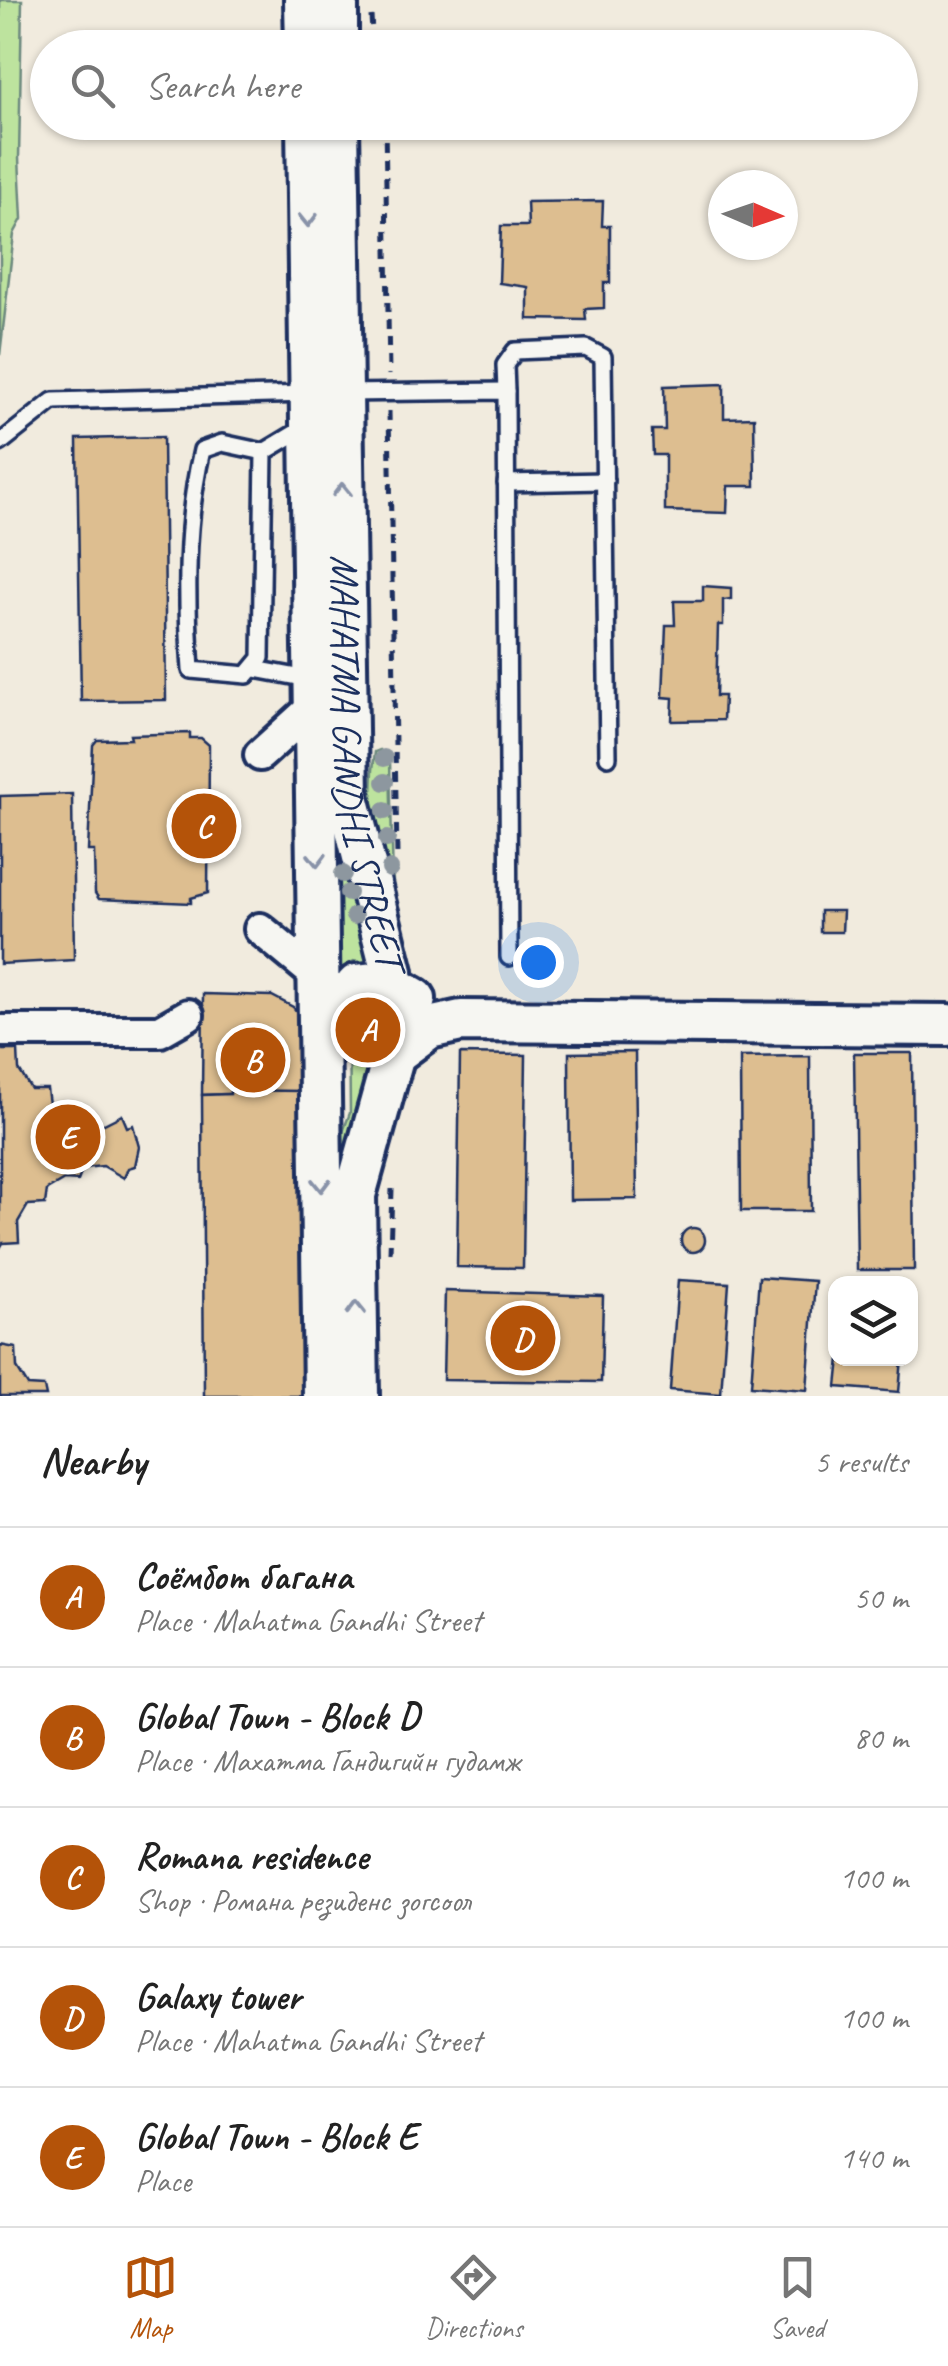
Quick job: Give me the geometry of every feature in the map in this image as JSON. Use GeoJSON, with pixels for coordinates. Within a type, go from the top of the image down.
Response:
{"type":"FeatureCollection","features":[{"type":"Feature","properties":{"kind":"main road"},"geometry":{"type":"LineString","coordinates":[[305,0],[306,30]]}},
{"type":"Feature","properties":{"kind":"main road"},"geometry":{"type":"LineString","coordinates":[[337,0],[338,30]]}},
{"type":"Feature","properties":{"kind":"main road"},"geometry":{"type":"LineString","coordinates":[[307,140],[320,403],[314,693],[324,1396]]}},
{"type":"Feature","properties":{"kind":"main road","name":"MAHATMA GANDHI STREET"},"geometry":{"type":"LineString","coordinates":[[337,140],[320,403],[348,797],[394,985],[394,1054],[355,1195],[358,1396]]}},
{"type":"Feature","properties":{"kind":"main road"},"geometry":{"type":"LineString","coordinates":[[319,1056],[348,992],[370,981],[394,985],[424,1006],[462,1021]]}},
{"type":"Feature","properties":{"kind":"main road"},"geometry":{"type":"LineString","coordinates":[[394,1054],[428,1028],[462,1021],[948,1025]]}},
{"type":"Feature","properties":{"kind":"street"},"geometry":{"type":"LineString","coordinates":[[260,755],[314,693]]}},
{"type":"Feature","properties":{"kind":"street"},"geometry":{"type":"LineString","coordinates":[[260,929],[318,977]]}},
{"type":"Feature","properties":{"kind":"street"},"geometry":{"type":"LineString","coordinates":[[0,1031],[160,1031],[188,1015]]}},
{"type":"Feature","properties":{"kind":"lane"},"geometry":{"type":"LineString","coordinates":[[510,957],[505,364],[515,351],[586,348],[604,357],[608,757]]}},
{"type":"Feature","properties":{"kind":"lane"},"geometry":{"type":"LineString","coordinates":[[0,443],[54,402],[320,403],[389,392],[506,390]]}},
{"type":"Feature","properties":{"kind":"lane"},"geometry":{"type":"LineString","coordinates":[[264,452],[262,636],[255,668],[247,674],[191,670],[188,558],[194,486],[202,450],[222,443],[264,452],[297,435],[320,403]]}},
{"type":"Feature","properties":{"kind":"lane"},"geometry":{"type":"LineString","coordinates":[[506,483],[605,481]]}},
{"type":"Feature","properties":{"kind":"lane"},"geometry":{"type":"LineString","coordinates":[[255,668],[314,693]]}},
{"type":"Feature","properties":{"kind":"path"},"geometry":{"type":"LineString","coordinates":[[371,0],[372,30]]}},
{"type":"Feature","properties":{"kind":"path"},"geometry":{"type":"LineString","coordinates":[[386,140],[397,872]]}},
{"type":"Feature","properties":{"kind":"path"},"geometry":{"type":"LineString","coordinates":[[390,1262],[392,1187]]}},
{"type":"Feature","properties":{"kind":"green space"},"geometry":{"type":"Polygon","coordinates":[[[0,0],[22,0],[22,219],[14,234],[0,355],[0,0]]]}},
{"type":"Feature","properties":{"kind":"green space"},"geometry":{"type":"Polygon","coordinates":[[[380,750],[390,760],[393,886],[385,886],[374,819],[373,769],[375,752],[380,750]]]}},
{"type":"Feature","properties":{"kind":"green space"},"geometry":{"type":"Polygon","coordinates":[[[337,759],[378,965],[354,961],[336,971],[337,759]]]}},
{"type":"Feature","properties":{"kind":"green space"},"geometry":{"type":"Polygon","coordinates":[[[371,1003],[381,1020],[336,1279],[337,1148],[350,1113],[349,1015],[355,1005],[371,1003]]]}},
{"type":"Feature","properties":{"kind":"building"},"geometry":{"type":"Polygon","coordinates":[[[603,201],[602,226],[610,226],[610,283],[604,283],[604,308],[585,309],[586,320],[528,319],[528,287],[499,283],[501,226],[528,226],[527,202],[603,201]]]}},
{"type":"Feature","properties":{"kind":"building"},"geometry":{"type":"Polygon","coordinates":[[[724,384],[724,418],[754,417],[755,486],[728,486],[727,513],[665,511],[665,455],[653,455],[652,430],[665,430],[664,386],[724,384]]]}},
{"type":"Feature","properties":{"kind":"building"},"geometry":{"type":"Polygon","coordinates":[[[163,437],[166,700],[81,701],[77,439],[163,437]]]}},
{"type":"Feature","properties":{"kind":"building"},"geometry":{"type":"Polygon","coordinates":[[[703,586],[731,588],[731,599],[723,600],[723,625],[718,625],[716,696],[724,696],[723,720],[672,721],[673,698],[663,697],[666,625],[675,625],[674,601],[703,601],[703,586]]]}},
{"type":"Feature","properties":{"kind":"building"},"geometry":{"type":"Polygon","coordinates":[[[190,733],[190,738],[201,738],[209,745],[208,893],[191,898],[191,903],[99,899],[95,893],[94,851],[88,851],[93,745],[97,740],[131,739],[130,735],[190,733]]]}},
{"type":"Feature","properties":{"kind":"building"},"geometry":{"type":"Polygon","coordinates":[[[72,794],[74,960],[0,964],[0,796],[72,794]]]}},
{"type":"Feature","properties":{"kind":"building"},"geometry":{"type":"Polygon","coordinates":[[[820,911],[843,911],[842,932],[820,932],[820,911]]]}},
{"type":"Feature","properties":{"kind":"building"},"geometry":{"type":"Polygon","coordinates":[[[203,994],[272,996],[293,1007],[301,1017],[301,1091],[202,1095],[203,994]]]}},
{"type":"Feature","properties":{"kind":"building"},"geometry":{"type":"Polygon","coordinates":[[[0,1043],[3,1050],[18,1050],[19,1070],[31,1089],[47,1089],[49,1104],[61,1112],[75,1108],[83,1124],[104,1124],[122,1115],[127,1127],[133,1125],[139,1147],[135,1166],[128,1168],[124,1178],[103,1166],[83,1168],[78,1181],[64,1180],[47,1190],[45,1204],[28,1205],[18,1222],[19,1242],[3,1243],[0,1248],[0,1043]]]}},
{"type":"Feature","properties":{"kind":"building"},"geometry":{"type":"Polygon","coordinates":[[[635,1052],[637,1199],[570,1200],[569,1053],[635,1052]]]}},
{"type":"Feature","properties":{"kind":"building"},"geometry":{"type":"Polygon","coordinates":[[[854,1053],[912,1053],[914,1270],[857,1270],[854,1053]]]}},
{"type":"Feature","properties":{"kind":"building"},"geometry":{"type":"Polygon","coordinates":[[[460,1054],[526,1055],[523,1268],[457,1267],[460,1054]]]}},
{"type":"Feature","properties":{"kind":"building"},"geometry":{"type":"Polygon","coordinates":[[[810,1056],[811,1211],[741,1211],[740,1057],[810,1056]]]}},
{"type":"Feature","properties":{"kind":"building"},"geometry":{"type":"Polygon","coordinates":[[[230,1090],[301,1091],[303,1396],[204,1396],[202,1095],[230,1094],[230,1090]]]}},
{"type":"Feature","properties":{"kind":"building"},"geometry":{"type":"Polygon","coordinates":[[[693,1228],[705,1240],[693,1252],[681,1240],[693,1228]]]}},
{"type":"Feature","properties":{"kind":"building"},"geometry":{"type":"Polygon","coordinates":[[[759,1277],[815,1281],[807,1390],[751,1386],[759,1277]]]}},
{"type":"Feature","properties":{"kind":"building"},"geometry":{"type":"Polygon","coordinates":[[[678,1280],[729,1283],[721,1394],[670,1390],[678,1280]]]}},
{"type":"Feature","properties":{"kind":"building"},"geometry":{"type":"Polygon","coordinates":[[[445,1291],[603,1296],[601,1382],[443,1380],[445,1291]]]}},
{"type":"Feature","properties":{"kind":"building"},"geometry":{"type":"Polygon","coordinates":[[[0,1345],[16,1348],[17,1368],[28,1386],[44,1387],[46,1396],[0,1396],[0,1345]]]}},
{"type":"Feature","properties":{"kind":"building"},"geometry":{"type":"Polygon","coordinates":[[[839,1366],[901,1366],[899,1392],[837,1387],[839,1366]]]}},
{"type":"Feature","properties":{"kind":"place","name":"Romana residence"},"geometry":{"type":"Point","coordinates":[204,826]}},
{"type":"Feature","properties":{"kind":"place","name":"Соёмбот багана"},"geometry":{"type":"Point","coordinates":[368,1030]}},
{"type":"Feature","properties":{"kind":"place","name":"Global Town - Block D"},"geometry":{"type":"Point","coordinates":[253,1060]}},
{"type":"Feature","properties":{"kind":"place","name":"Global Town - Block E"},"geometry":{"type":"Point","coordinates":[68,1137]}},
{"type":"Feature","properties":{"kind":"place","name":"Galaxy tower"},"geometry":{"type":"Point","coordinates":[523,1338]}}]}
